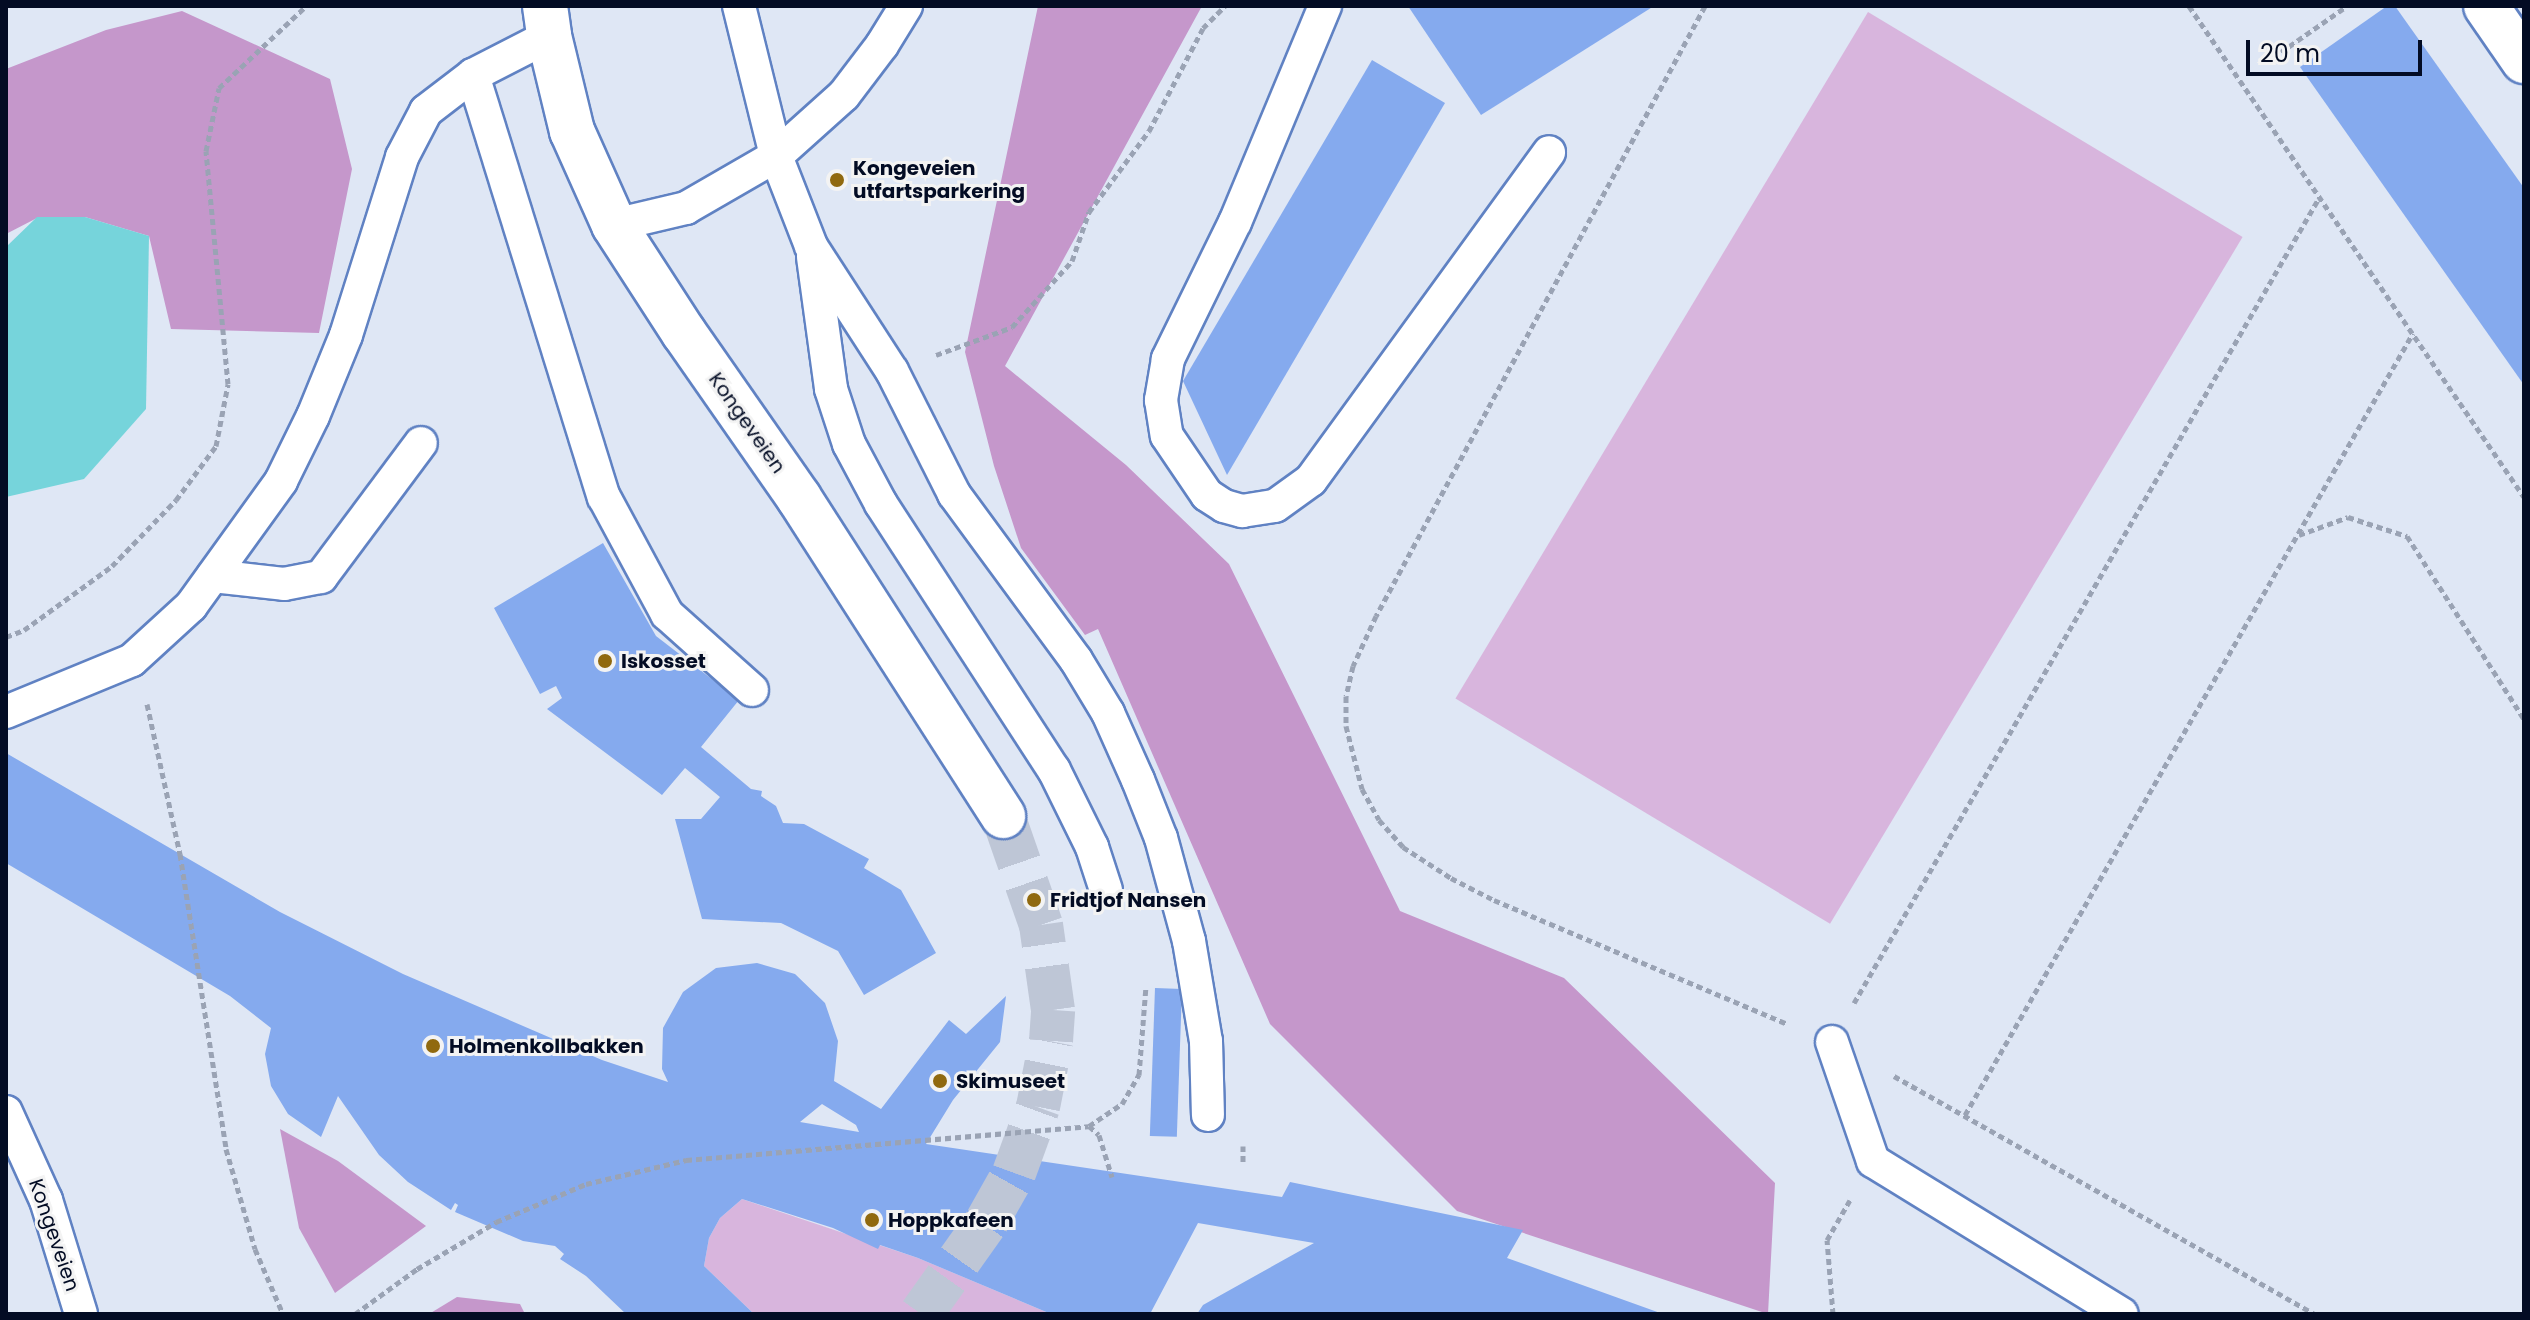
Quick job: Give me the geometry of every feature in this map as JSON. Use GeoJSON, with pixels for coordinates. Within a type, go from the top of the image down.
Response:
{"type":"FeatureCollection","features":[{"type":"Feature","properties":{"kind":"street"},"geometry":{"type":"LineString","coordinates":[[2486,6],[2524,61]]}},
{"type":"Feature","properties":{"kind":"street","name":"Kongeveien"},"geometry":{"type":"LineString","coordinates":[[547,21],[572,131],[614,225],[684,333],[799,498],[1003,816]]}},
{"type":"Feature","properties":{"kind":"lane"},"geometry":{"type":"LineString","coordinates":[[739,6],[776,156],[811,246],[892,371],[954,494],[1076,660],[1108,713],[1138,780],[1161,838],[1189,941],[1206,1041],[1208,1115]]}},
{"type":"Feature","properties":{"kind":"lane"},"geometry":{"type":"LineString","coordinates":[[614,225],[686,208],[776,156],[844,95],[882,45],[906,6]]}},
{"type":"Feature","properties":{"kind":"lane"},"geometry":{"type":"LineString","coordinates":[[1325,6],[1235,222],[1168,359],[1161,400],[1167,436],[1207,495],[1224,506],[1242,511],[1275,506],[1311,480],[1549,152]]}},
{"type":"Feature","properties":{"kind":"lane"},"geometry":{"type":"LineString","coordinates":[[6,712],[132,660],[191,606],[281,481],[313,416],[346,335],[402,157],[426,111],[547,21]]}},
{"type":"Feature","properties":{"kind":"lane"},"geometry":{"type":"LineString","coordinates":[[473,75],[604,497],[667,614],[752,690]]}},
{"type":"Feature","properties":{"kind":"lane"},"geometry":{"type":"LineString","coordinates":[[811,246],[831,389],[849,444],[881,504],[1054,770],[1092,847],[1106,890]]}},
{"type":"Feature","properties":{"kind":"lane"},"geometry":{"type":"LineString","coordinates":[[213,576],[284,584],[321,577],[421,443]]}},
{"type":"Feature","properties":{"kind":"lane"},"geometry":{"type":"LineString","coordinates":[[1832,1042],[1873,1161],[2122,1314]]}},
{"type":"Feature","properties":{"kind":"lane","name":"Kongeveien"},"geometry":{"type":"LineString","coordinates":[[6,1112],[46,1200],[81,1314]]}},
{"type":"Feature","properties":{"kind":"path"},"geometry":{"type":"LineString","coordinates":[[6,637],[24,630],[112,566],[176,500],[216,446],[228,384],[206,151],[219,88],[306,6]]}},
{"type":"Feature","properties":{"kind":"path"},"geometry":{"type":"LineString","coordinates":[[892,371],[1012,327],[1024,316],[1072,261],[1089,212],[1149,131],[1203,28],[1225,6]]}},
{"type":"Feature","properties":{"kind":"path"},"geometry":{"type":"LineString","coordinates":[[1705,6],[1376,616],[1353,666],[1346,696],[1346,726],[1362,789],[1379,820],[1403,847],[1451,878],[1494,900],[1832,1042],[2319,198]]}},
{"type":"Feature","properties":{"kind":"path"},"geometry":{"type":"LineString","coordinates":[[2189,6],[2524,497]]}},
{"type":"Feature","properties":{"kind":"path"},"geometry":{"type":"LineString","coordinates":[[2281,52],[2347,6]]}},
{"type":"Feature","properties":{"kind":"path"},"geometry":{"type":"LineString","coordinates":[[2314,1314],[1965,1115],[2413,333]]}},
{"type":"Feature","properties":{"kind":"path"},"geometry":{"type":"LineString","coordinates":[[2299,535],[2348,517],[2407,536],[2524,719]]}},
{"type":"Feature","properties":{"kind":"path"},"geometry":{"type":"LineString","coordinates":[[132,660],[141,677],[180,854],[226,1149],[255,1249],[283,1314]]}},
{"type":"Feature","properties":{"kind":"path"},"geometry":{"type":"LineString","coordinates":[[355,1314],[417,1269],[496,1222],[586,1184],[686,1160],[1089,1126],[1122,1104],[1139,1075],[1146,982]]}},
{"type":"Feature","properties":{"kind":"path"},"geometry":{"type":"LineString","coordinates":[[1089,1126],[1099,1135],[1112,1177]]}},
{"type":"Feature","properties":{"kind":"path"},"geometry":{"type":"LineString","coordinates":[[1833,1314],[1827,1240],[1873,1161]]}},
{"type":"Feature","properties":{"kind":"shaded area"},"geometry":{"type":"Polygon","coordinates":[[[1038,6],[1202,6],[1005,366],[1126,465],[1229,564],[1400,911],[1564,978],[1775,1183],[1768,1314],[1457,1211],[1270,1024],[1098,629],[1085,635],[1021,548],[994,466],[965,352],[1038,6]]]}},
{"type":"Feature","properties":{"kind":"shaded area"},"geometry":{"type":"Polygon","coordinates":[[[182,11],[330,79],[352,169],[319,333],[171,329],[149,236],[85,217],[37,218],[6,234],[6,69],[106,30],[182,11]]]}},
{"type":"Feature","properties":{"kind":"shaded area"},"geometry":{"type":"Polygon","coordinates":[[[1868,12],[2243,237],[1830,924],[1455,699],[1868,12]]]}},
{"type":"Feature","properties":{"kind":"shaded area"},"geometry":{"type":"Polygon","coordinates":[[[280,1129],[338,1161],[426,1226],[335,1293],[299,1228],[280,1129]]]}},
{"type":"Feature","properties":{"kind":"shaded area"},"geometry":{"type":"Polygon","coordinates":[[[742,1199],[918,1258],[1051,1314],[754,1314],[704,1266],[709,1238],[720,1218],[742,1199]]]}},
{"type":"Feature","properties":{"kind":"shaded area"},"geometry":{"type":"Polygon","coordinates":[[[457,1297],[520,1304],[525,1314],[429,1314],[457,1297]]]}},
{"type":"Feature","properties":{"kind":"water"},"geometry":{"type":"Polygon","coordinates":[[[37,217],[85,217],[149,236],[146,409],[84,479],[6,497],[6,247],[37,217]]]}},
{"type":"Feature","properties":{"kind":"building"},"geometry":{"type":"Polygon","coordinates":[[[1408,6],[1654,6],[1481,115],[1408,6]]]}},
{"type":"Feature","properties":{"kind":"building"},"geometry":{"type":"Polygon","coordinates":[[[2387,6],[2395,6],[2524,188],[2524,385],[2300,67],[2387,6]]]}},
{"type":"Feature","properties":{"kind":"building"},"geometry":{"type":"Polygon","coordinates":[[[1372,60],[1445,103],[1227,475],[1183,381],[1372,60]]]}},
{"type":"Feature","properties":{"kind":"building"},"geometry":{"type":"Polygon","coordinates":[[[603,543],[656,636],[739,700],[701,747],[751,789],[762,791],[761,796],[776,806],[783,823],[804,824],[869,859],[864,868],[901,890],[936,953],[864,995],[838,951],[781,923],[702,919],[675,819],[701,819],[720,797],[685,768],[662,795],[547,709],[562,698],[556,686],[540,694],[494,608],[603,543]]]}},
{"type":"Feature","properties":{"kind":"building","name":"Holmenkollbakken"},"geometry":{"type":"Polygon","coordinates":[[[6,753],[280,912],[403,974],[602,1060],[668,1082],[662,1069],[663,1028],[683,992],[716,968],[757,963],[795,974],[825,1003],[838,1041],[834,1081],[881,1109],[949,1020],[966,1034],[1006,996],[1000,1042],[953,1100],[926,1144],[1282,1197],[1290,1182],[1523,1230],[1507,1258],[1663,1314],[1197,1314],[1203,1305],[1314,1243],[1198,1223],[1150,1314],[1051,1314],[918,1258],[880,1245],[878,1249],[833,1228],[742,1199],[720,1218],[709,1238],[704,1266],[754,1314],[626,1314],[586,1276],[560,1259],[564,1254],[555,1246],[523,1241],[455,1212],[458,1205],[455,1203],[451,1210],[408,1182],[379,1155],[338,1096],[321,1137],[288,1114],[271,1086],[265,1054],[271,1028],[230,996],[6,863],[6,753]],[[822,1104],[800,1122],[859,1132],[856,1125],[822,1104]]]}},
{"type":"Feature","properties":{"kind":"building"},"geometry":{"type":"Polygon","coordinates":[[[1155,988],[1182,989],[1177,1137],[1150,1136],[1155,988]]]}},
{"type":"Feature","properties":{"kind":"tunnel"},"geometry":{"type":"LineString","coordinates":[[921,1314],[987,1221],[1014,1173],[1038,1107],[1051,1041],[1053,1010],[1041,925],[1003,816]]}},
{"type":"Feature","properties":{"kind":"place","name":"Kongeveien utfartsparkering"},"geometry":{"type":"Point","coordinates":[837,180]}},
{"type":"Feature","properties":{"kind":"place","name":"Iskosset"},"geometry":{"type":"Point","coordinates":[605,661]}},
{"type":"Feature","properties":{"kind":"place","name":"Fridtjof Nansen"},"geometry":{"type":"Point","coordinates":[1034,900]}},
{"type":"Feature","properties":{"kind":"place","name":"Holmenkollbakken"},"geometry":{"type":"Point","coordinates":[433,1046]}},
{"type":"Feature","properties":{"kind":"place","name":"Skimuseet"},"geometry":{"type":"Point","coordinates":[940,1081]}},
{"type":"Feature","properties":{"kind":"place","name":"Hoppkafeen"},"geometry":{"type":"Point","coordinates":[872,1220]}}]}
